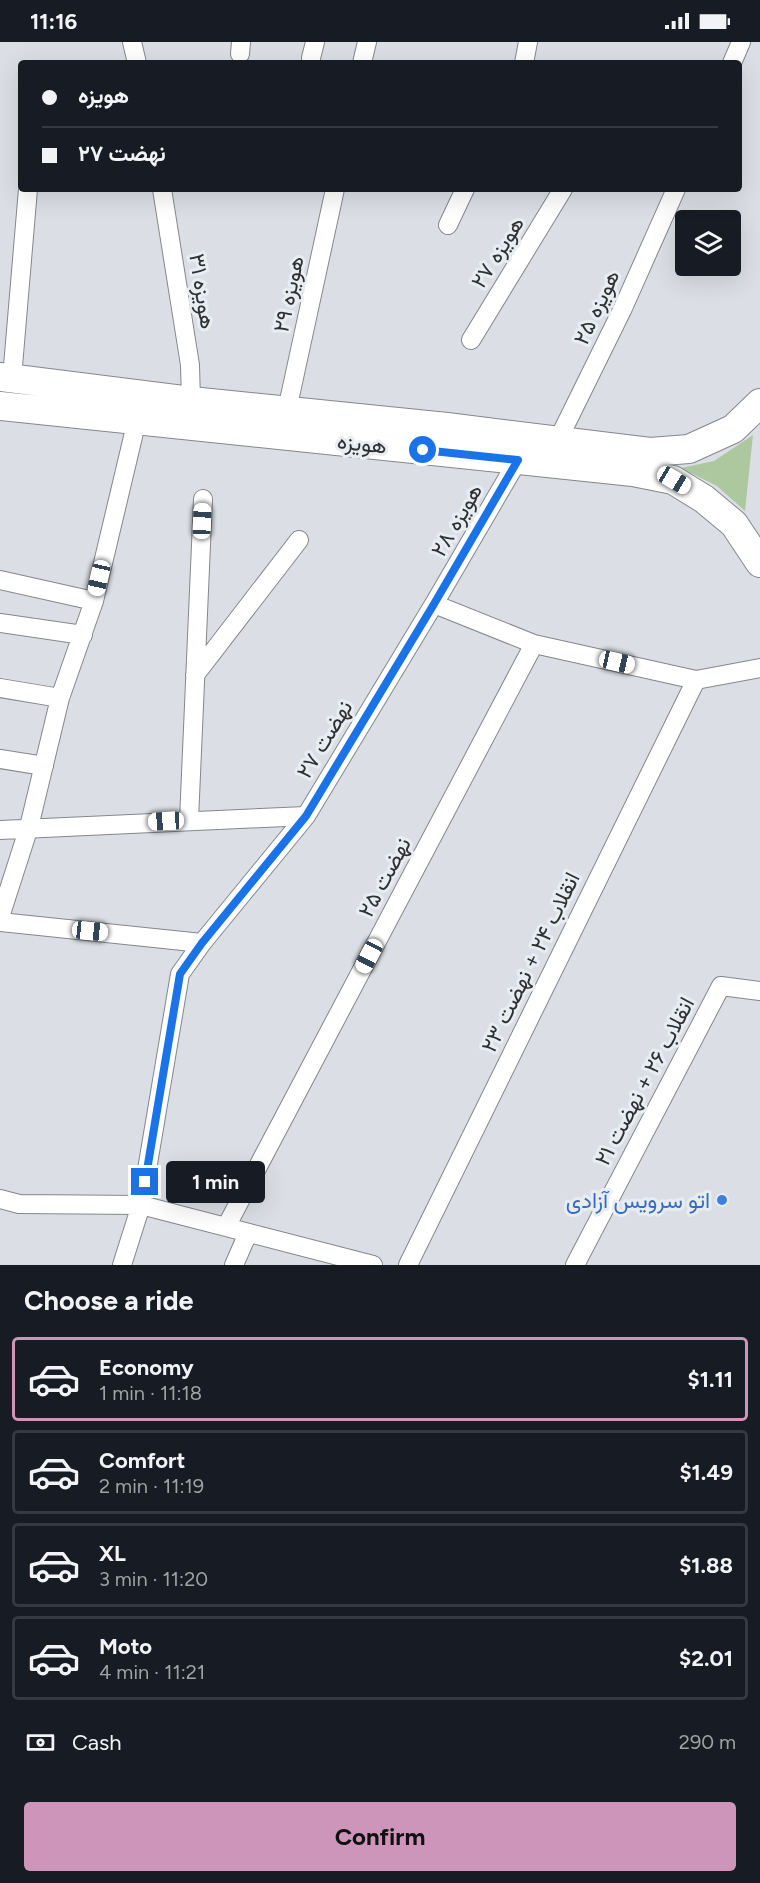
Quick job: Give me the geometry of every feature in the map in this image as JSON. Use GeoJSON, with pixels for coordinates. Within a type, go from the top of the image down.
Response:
{"type":"FeatureCollection","features":[{"type":"Feature","properties":{"kind":"main road","name":"هویزه"},"geometry":{"type":"LineString","coordinates":[[6,378],[650,452],[689,449],[733,429],[760,403]]}},
{"type":"Feature","properties":{"kind":"main road","name":"هویزه"},"geometry":{"type":"LineString","coordinates":[[0,406],[633,472],[674,480],[704,499],[734,524],[760,563]]}},
{"type":"Feature","properties":{"kind":"street"},"geometry":{"type":"LineString","coordinates":[[132,42],[136,60]]}},
{"type":"Feature","properties":{"kind":"street"},"geometry":{"type":"LineString","coordinates":[[363,60],[367,42]]}},
{"type":"Feature","properties":{"kind":"street"},"geometry":{"type":"LineString","coordinates":[[525,60],[528,42]]}},
{"type":"Feature","properties":{"kind":"street"},"geometry":{"type":"LineString","coordinates":[[733,60],[741,42]]}},
{"type":"Feature","properties":{"kind":"street"},"geometry":{"type":"LineString","coordinates":[[6,378],[28,192]]}},
{"type":"Feature","properties":{"kind":"street","name":"هویزه ۳۱"},"geometry":{"type":"LineString","coordinates":[[162,192],[190,365],[191,401]]}},
{"type":"Feature","properties":{"kind":"street","name":"هویزه ۲۹"},"geometry":{"type":"LineString","coordinates":[[287,410],[334,192]]}},
{"type":"Feature","properties":{"kind":"street"},"geometry":{"type":"LineString","coordinates":[[448,225],[464,192]]}},
{"type":"Feature","properties":{"kind":"street","name":"هویزه ۲۷"},"geometry":{"type":"LineString","coordinates":[[471,340],[561,192]]}},
{"type":"Feature","properties":{"kind":"street","name":"هویزه ۲۵"},"geometry":{"type":"LineString","coordinates":[[558,440],[623,308],[669,192]]}},
{"type":"Feature","properties":{"kind":"street"},"geometry":{"type":"LineString","coordinates":[[137,420],[94,601],[60,698],[29,827],[0,919],[202,943]]}},
{"type":"Feature","properties":{"kind":"street","name":"هویزه ۲۸"},"geometry":{"type":"LineString","coordinates":[[434,604],[518,460]]}},
{"type":"Feature","properties":{"kind":"street"},"geometry":{"type":"LineString","coordinates":[[189,820],[202,499]]}},
{"type":"Feature","properties":{"kind":"street"},"geometry":{"type":"LineString","coordinates":[[195,675],[299,540]]}},
{"type":"Feature","properties":{"kind":"street"},"geometry":{"type":"LineString","coordinates":[[0,580],[94,601]]}},
{"type":"Feature","properties":{"kind":"street"},"geometry":{"type":"LineString","coordinates":[[434,604],[534,644],[696,680],[760,668]]}},
{"type":"Feature","properties":{"kind":"street","name":"نهضت ۲۷"},"geometry":{"type":"LineString","coordinates":[[122,1265],[141,1205],[180,974],[202,943],[306,816],[434,604]]}},
{"type":"Feature","properties":{"kind":"street"},"geometry":{"type":"LineString","coordinates":[[0,623],[83,635]]}},
{"type":"Feature","properties":{"kind":"street","name":"نهضت ۲۵"},"geometry":{"type":"LineString","coordinates":[[226,1227],[534,644]]}},
{"type":"Feature","properties":{"kind":"street","name":"انقلاب ۲۴ + نهضت ۲۳"},"geometry":{"type":"LineString","coordinates":[[408,1265],[696,680]]}},
{"type":"Feature","properties":{"kind":"street"},"geometry":{"type":"LineString","coordinates":[[0,688],[60,698]]}},
{"type":"Feature","properties":{"kind":"street"},"geometry":{"type":"LineString","coordinates":[[0,759],[44,766]]}},
{"type":"Feature","properties":{"kind":"street"},"geometry":{"type":"LineString","coordinates":[[0,830],[306,816]]}},
{"type":"Feature","properties":{"kind":"street","name":"انقلاب ۲۶ + نهضت ۲۱"},"geometry":{"type":"LineString","coordinates":[[575,1265],[721,986],[760,991]]}},
{"type":"Feature","properties":{"kind":"street"},"geometry":{"type":"LineString","coordinates":[[0,1199],[19,1204],[141,1205],[373,1265]]}},
{"type":"Feature","properties":{"kind":"street"},"geometry":{"type":"LineString","coordinates":[[234,1265],[248,1233]]}},
{"type":"Feature","properties":{"kind":"green space"},"geometry":{"type":"Polygon","coordinates":[[[753,435],[745,511],[717,486],[681,468],[714,461],[753,435]]]}},
{"type":"Feature","properties":{"kind":"place","name":"اتو سرويس آزادی"},"geometry":{"type":"Point","coordinates":[722,1200]}},
{"type":"Feature","properties":{"kind":"route"},"geometry":{"type":"LineString","coordinates":[[145,1182],[180,974],[202,943],[306,816],[518,460],[423,450]]}}]}
